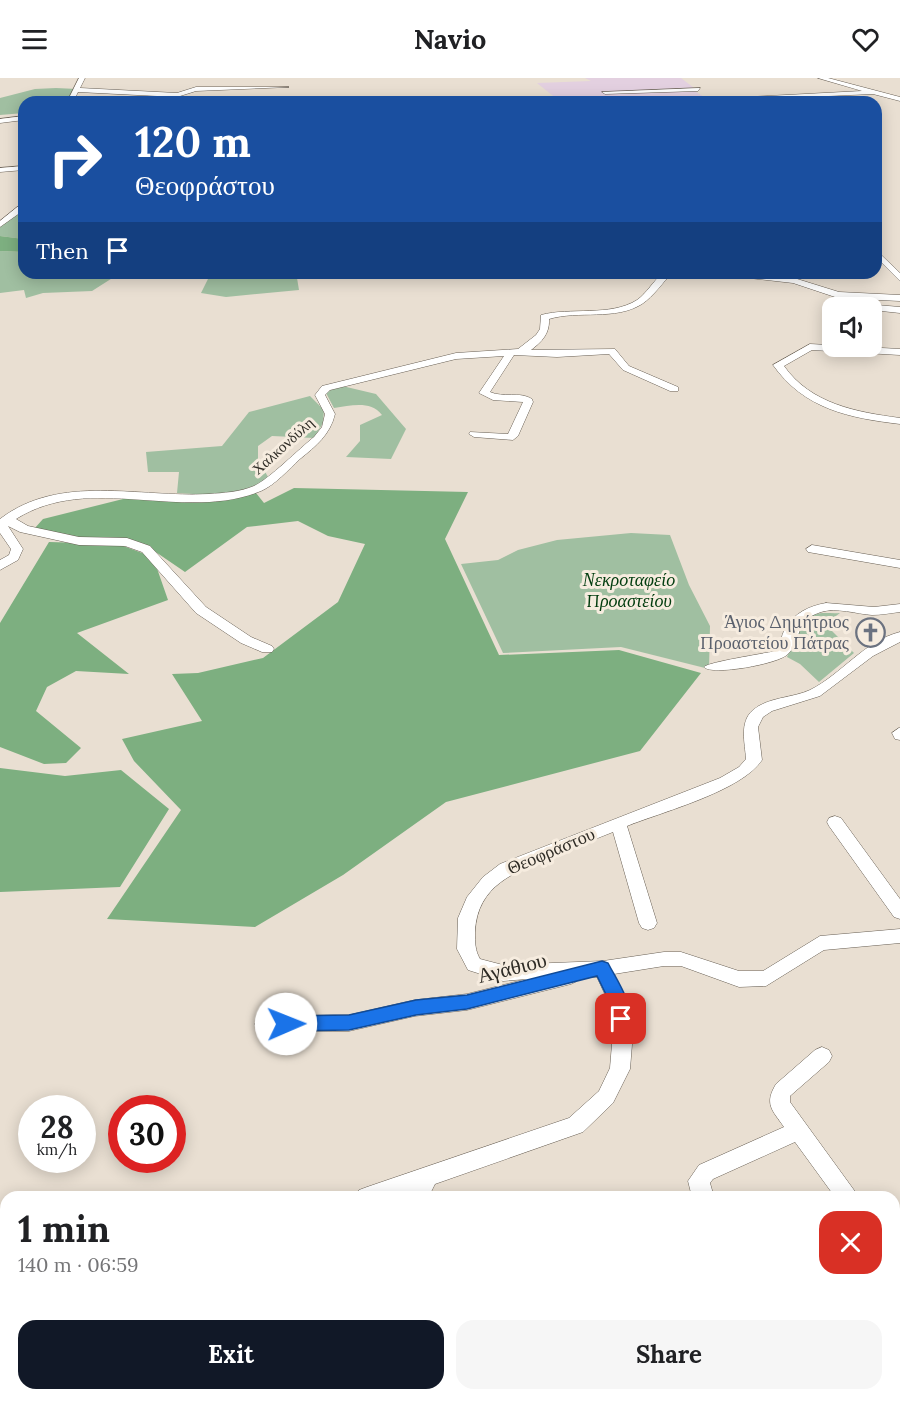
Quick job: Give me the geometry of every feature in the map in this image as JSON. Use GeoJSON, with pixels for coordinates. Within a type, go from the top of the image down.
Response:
{"type":"FeatureCollection","features":[{"type":"Feature","properties":{"kind":"street"},"geometry":{"type":"LineString","coordinates":[[74,96],[82,78]]}},
{"type":"Feature","properties":{"kind":"street"},"geometry":{"type":"LineString","coordinates":[[821,78],[900,99]]}},
{"type":"Feature","properties":{"kind":"street"},"geometry":{"type":"LineString","coordinates":[[847,86],[863,80]]}},
{"type":"Feature","properties":{"kind":"street"},"geometry":{"type":"LineString","coordinates":[[691,81],[689,83],[709,96]]}},
{"type":"Feature","properties":{"kind":"street"},"geometry":{"type":"LineString","coordinates":[[78,90],[177,95],[194,89],[286,87]]}},
{"type":"Feature","properties":{"kind":"street"},"geometry":{"type":"LineString","coordinates":[[605,92],[698,89]]}},
{"type":"Feature","properties":{"kind":"street"},"geometry":{"type":"LineString","coordinates":[[794,96],[872,92]]}},
{"type":"Feature","properties":{"kind":"street"},"geometry":{"type":"LineString","coordinates":[[882,99],[888,96]]}},
{"type":"Feature","properties":{"kind":"street"},"geometry":{"type":"LineString","coordinates":[[0,121],[18,119]]}},
{"type":"Feature","properties":{"kind":"street"},"geometry":{"type":"LineString","coordinates":[[0,170],[18,168]]}},
{"type":"Feature","properties":{"kind":"street"},"geometry":{"type":"LineString","coordinates":[[0,225],[18,211]]}},
{"type":"Feature","properties":{"kind":"street"},"geometry":{"type":"LineString","coordinates":[[882,258],[900,278]]}},
{"type":"Feature","properties":{"kind":"street"},"geometry":{"type":"LineString","coordinates":[[474,434],[509,438],[513,436],[528,402],[527,399],[492,398],[484,393],[514,354],[530,347],[540,338],[545,329],[542,320],[546,316],[610,311],[632,306],[642,300],[661,279]]}},
{"type":"Feature","properties":{"kind":"street"},"geometry":{"type":"LineString","coordinates":[[778,279],[794,281],[837,295],[900,298]]}},
{"type":"Feature","properties":{"kind":"street"},"geometry":{"type":"LineString","coordinates":[[882,308],[900,310]]}},
{"type":"Feature","properties":{"kind":"street"},"geometry":{"type":"LineString","coordinates":[[900,352],[810,347],[778,365],[786,379],[810,397],[852,413],[900,421]]}},
{"type":"Feature","properties":{"kind":"street"},"geometry":{"type":"LineString","coordinates":[[514,354],[612,351],[626,368],[674,389]]}},
{"type":"Feature","properties":{"kind":"street","name":"Χαλκονδύλη"},"geometry":{"type":"LineString","coordinates":[[9,517],[30,504],[59,497],[92,494],[217,498],[247,493],[259,488],[324,433],[330,414],[320,395],[326,388],[456,356],[514,354]]}},
{"type":"Feature","properties":{"kind":"street"},"geometry":{"type":"LineString","coordinates":[[0,566],[14,556],[17,549],[3,529],[2,523],[9,517],[15,525],[24,529],[79,541],[127,542],[146,549],[201,610],[246,640],[267,649]]}},
{"type":"Feature","properties":{"kind":"street"},"geometry":{"type":"LineString","coordinates":[[812,549],[900,564]]}},
{"type":"Feature","properties":{"kind":"street"},"geometry":{"type":"LineString","coordinates":[[711,667],[752,662],[780,654],[784,651],[792,629],[800,619],[815,609],[826,607],[874,611],[900,608]]}},
{"type":"Feature","properties":{"kind":"street","name":"Θεοφράστου"},"geometry":{"type":"LineString","coordinates":[[602,968],[503,973],[474,965],[466,949],[467,918],[473,902],[489,882],[506,869],[618,823],[702,792],[744,771],[754,760],[755,750],[751,727],[757,714],[767,708],[815,693],[868,653],[900,636]]}},
{"type":"Feature","properties":{"kind":"street"},"geometry":{"type":"LineString","coordinates":[[835,822],[900,912]]}},
{"type":"Feature","properties":{"kind":"street"},"geometry":{"type":"LineString","coordinates":[[618,823],[648,923]]}},
{"type":"Feature","properties":{"kind":"street","name":"Αγάθιου"},"geometry":{"type":"LineString","coordinates":[[264,1024],[349,1023],[416,1008],[467,1002],[602,968],[664,959],[681,960],[739,979],[766,978],[820,944],[900,936]]}},
{"type":"Feature","properties":{"kind":"street"},"geometry":{"type":"LineString","coordinates":[[385,1191],[576,1125],[606,1097],[620,1069],[623,1032],[620,1005],[602,968]]}},
{"type":"Feature","properties":{"kind":"street"},"geometry":{"type":"LineString","coordinates":[[822,1056],[783,1090],[779,1097],[780,1105],[843,1191]]}},
{"type":"Feature","properties":{"kind":"street"},"geometry":{"type":"LineString","coordinates":[[702,1191],[699,1181],[706,1172],[798,1131]]}},
{"type":"Feature","properties":{"kind":"street"},"geometry":{"type":"LineString","coordinates":[[416,1191],[424,1185],[426,1177]]}},
{"type":"Feature","properties":{"kind":"shaded area"},"geometry":{"type":"Polygon","coordinates":[[[585,78],[681,78],[694,88],[605,92],[693,90],[702,96],[553,96],[537,83],[591,81],[585,78]]]}},
{"type":"Feature","properties":{"kind":"green space"},"geometry":{"type":"Polygon","coordinates":[[[35,89],[77,89],[73,96],[18,96],[18,114],[0,115],[0,98],[35,89]]]}},
{"type":"Feature","properties":{"kind":"green space"},"geometry":{"type":"Polygon","coordinates":[[[18,213],[18,238],[0,236],[0,227],[18,213]]]}},
{"type":"Feature","properties":{"kind":"green space"},"geometry":{"type":"Polygon","coordinates":[[[0,236],[18,238],[18,252],[0,251],[0,236]]]}},
{"type":"Feature","properties":{"kind":"green space"},"geometry":{"type":"Polygon","coordinates":[[[0,251],[18,252],[18,279],[111,279],[92,291],[43,293],[26,298],[24,290],[0,293],[0,251]]]}},
{"type":"Feature","properties":{"kind":"green space"},"geometry":{"type":"Polygon","coordinates":[[[208,279],[297,279],[299,290],[226,297],[201,293],[208,279]]]}},
{"type":"Feature","properties":{"kind":"green space"},"geometry":{"type":"Polygon","coordinates":[[[338,385],[376,394],[406,429],[391,459],[346,457],[360,441],[360,425],[382,415],[372,407],[366,406],[353,405],[334,408],[326,393],[338,385]]]}},
{"type":"Feature","properties":{"kind":"green space"},"geometry":{"type":"Polygon","coordinates":[[[310,396],[324,410],[323,423],[314,438],[272,436],[258,446],[258,459],[268,477],[248,489],[225,494],[177,493],[179,472],[148,472],[146,452],[222,446],[249,412],[310,396]]]}},
{"type":"Feature","properties":{"kind":"green space"},"geometry":{"type":"Polygon","coordinates":[[[294,488],[468,492],[445,539],[499,655],[619,650],[701,673],[640,751],[446,802],[343,875],[255,927],[107,919],[181,810],[134,761],[122,739],[202,721],[172,674],[198,673],[263,658],[338,602],[365,544],[328,536],[298,521],[247,527],[185,572],[144,544],[128,540],[78,539],[34,529],[43,519],[127,498],[225,500],[256,493],[264,503],[294,488]]]}},
{"type":"Feature","properties":{"kind":"green space","name":"Νεκροταφείο Προαστείου"},"geometry":{"type":"Polygon","coordinates":[[[631,533],[670,535],[689,585],[710,626],[709,669],[621,647],[503,653],[461,564],[498,560],[518,550],[557,540],[631,533]]]}},
{"type":"Feature","properties":{"kind":"green space"},"geometry":{"type":"Polygon","coordinates":[[[49,542],[118,544],[153,557],[168,600],[77,633],[129,674],[76,671],[47,687],[36,711],[81,748],[66,763],[44,764],[0,747],[0,623],[49,542]]]}},
{"type":"Feature","properties":{"kind":"green space"},"geometry":{"type":"Polygon","coordinates":[[[819,613],[840,613],[825,624],[854,653],[819,682],[800,664],[787,657],[801,626],[810,616],[819,613]]]}},
{"type":"Feature","properties":{"kind":"green space"},"geometry":{"type":"Polygon","coordinates":[[[0,768],[65,776],[121,770],[169,809],[120,887],[0,892],[0,768]]]}},
{"type":"Feature","properties":{"kind":"place","name":"Άγιος Δημήτριος Προαστείου Πάτρας"},"geometry":{"type":"Point","coordinates":[870,632]}},
{"type":"Feature","properties":{"kind":"route"},"geometry":{"type":"LineString","coordinates":[[286,1024],[349,1023],[416,1008],[467,1002],[602,968],[620,1005],[621,1019]]}}]}
